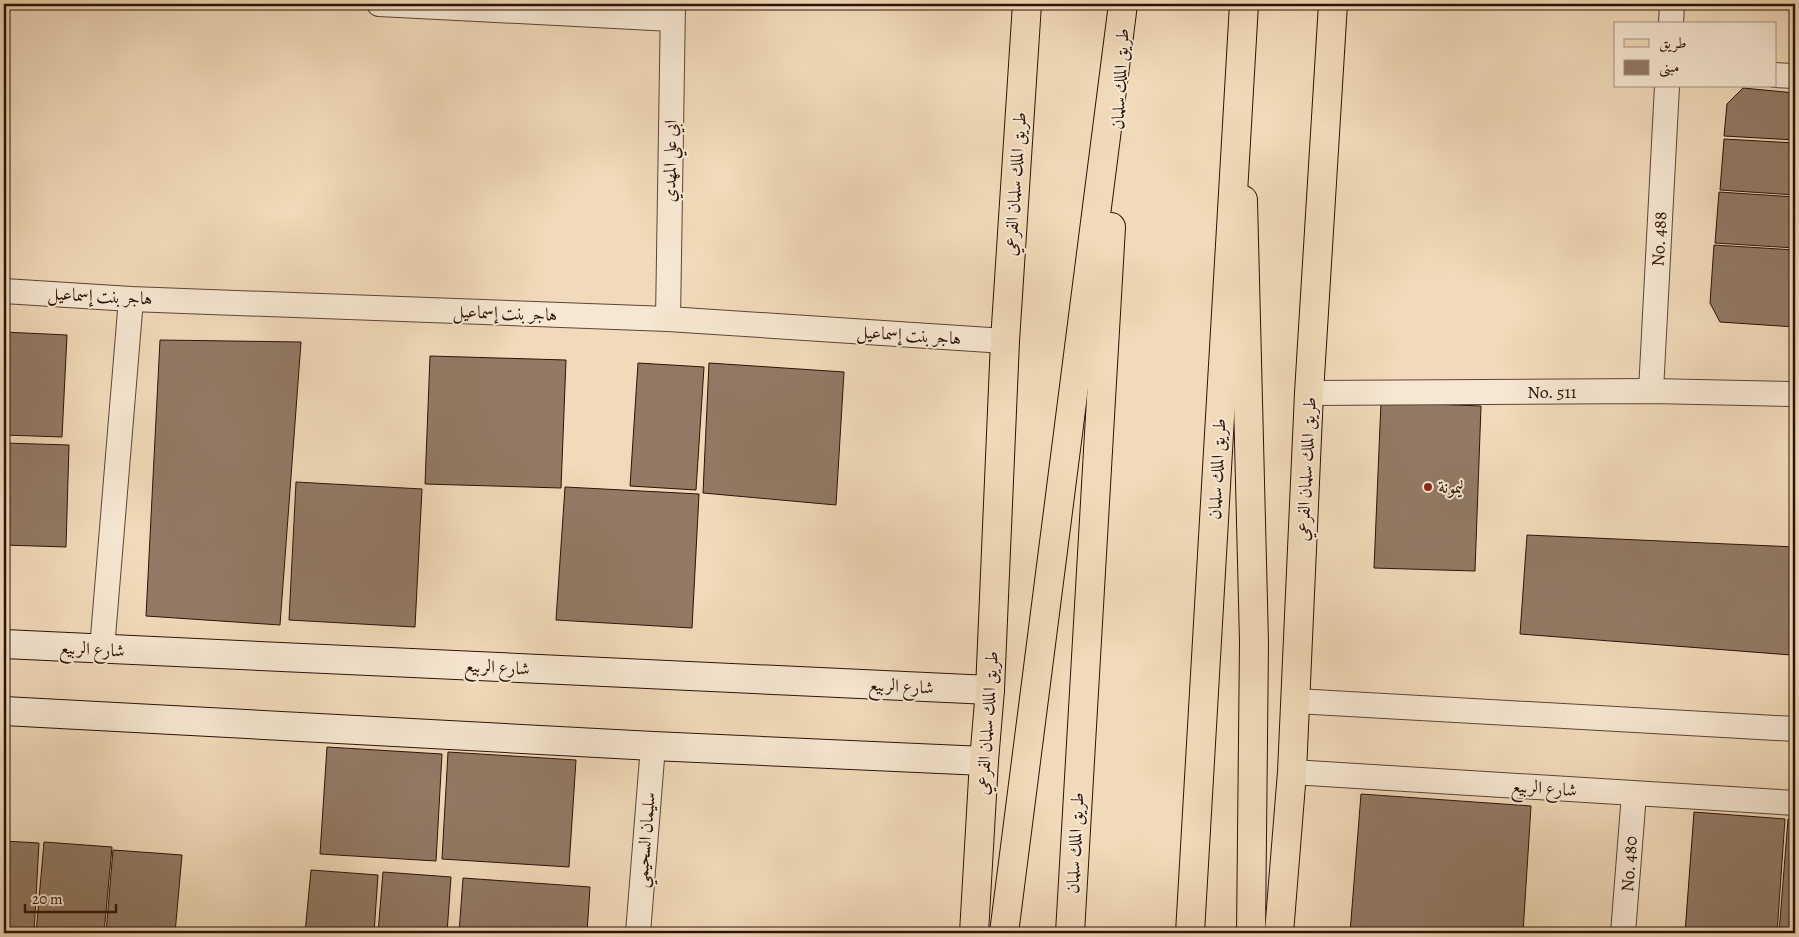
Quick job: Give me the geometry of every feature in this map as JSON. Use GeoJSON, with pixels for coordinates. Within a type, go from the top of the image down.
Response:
{"type":"FeatureCollection","features":[{"type":"Feature","properties":{"kind":"main road","name":"طريق الملك سلمان الفرعي"},"geometry":{"type":"LineString","coordinates":[[974,933],[990,690],[1005,341],[1027,4]]}},
{"type":"Feature","properties":{"kind":"main road"},"geometry":{"type":"LineString","coordinates":[[1004,933],[1124,4]]}},
{"type":"Feature","properties":{"kind":"main road","name":"طريق الملك سلمان"},"geometry":{"type":"LineString","coordinates":[[1070,933],[1124,4]]}},
{"type":"Feature","properties":{"kind":"main road","name":"طريق الملك سلمان"},"geometry":{"type":"LineString","coordinates":[[1190,933],[1244,4]]}},
{"type":"Feature","properties":{"kind":"main road","name":"طريق الملك سلمان الفرعي"},"geometry":{"type":"LineString","coordinates":[[1280,933],[1292,772],[1309,393],[1333,4]]}},
{"type":"Feature","properties":{"kind":"main road"},"geometry":{"type":"LineString","coordinates":[[1240,70],[1254,642],[1251,933]]}},
{"type":"Feature","properties":{"kind":"street"},"geometry":{"type":"LineString","coordinates":[[378,4],[673,11]]}},
{"type":"Feature","properties":{"kind":"street"},"geometry":{"type":"LineString","coordinates":[[1671,22],[1672,4]]}},
{"type":"Feature","properties":{"kind":"street","name":"ابي علي المهدي"},"geometry":{"type":"LineString","coordinates":[[668,319],[673,11]]}},
{"type":"Feature","properties":{"kind":"street"},"geometry":{"type":"LineString","coordinates":[[1776,75],[1795,76]]}},
{"type":"Feature","properties":{"kind":"street","name":"No. 488"},"geometry":{"type":"LineString","coordinates":[[1651,391],[1667,88]]}},
{"type":"Feature","properties":{"kind":"street","name":"هاجر بنت إسماعيل"},"geometry":{"type":"LineString","coordinates":[[4,291],[130,299],[668,319],[1005,341]]}},
{"type":"Feature","properties":{"kind":"street"},"geometry":{"type":"LineString","coordinates":[[102,649],[130,299]]}},
{"type":"Feature","properties":{"kind":"street","name":"No. 511"},"geometry":{"type":"LineString","coordinates":[[1309,393],[1651,391],[1795,394]]}},
{"type":"Feature","properties":{"kind":"street","name":"شارع الربيع"},"geometry":{"type":"LineString","coordinates":[[4,644],[990,690]]}},
{"type":"Feature","properties":{"kind":"street"},"geometry":{"type":"LineString","coordinates":[[1296,701],[1795,729]]}},
{"type":"Feature","properties":{"kind":"street"},"geometry":{"type":"LineString","coordinates":[[4,711],[653,746],[984,761]]}},
{"type":"Feature","properties":{"kind":"street","name":"سليمان السحيمي"},"geometry":{"type":"LineString","coordinates":[[638,933],[653,746]]}},
{"type":"Feature","properties":{"kind":"street","name":"شارع الربيع"},"geometry":{"type":"LineString","coordinates":[[1292,772],[1795,803]]}},
{"type":"Feature","properties":{"kind":"street","name":"No. 480"},"geometry":{"type":"LineString","coordinates":[[1623,933],[1634,794]]}},
{"type":"Feature","properties":{"kind":"building"},"geometry":{"type":"Polygon","coordinates":[[[1743,88],[1795,93],[1795,140],[1724,136],[1727,104],[1743,88]]]}},
{"type":"Feature","properties":{"kind":"building"},"geometry":{"type":"Polygon","coordinates":[[[1724,139],[1795,143],[1795,195],[1720,190],[1724,139]]]}},
{"type":"Feature","properties":{"kind":"building"},"geometry":{"type":"Polygon","coordinates":[[[1719,192],[1795,197],[1795,248],[1715,243],[1719,192]]]}},
{"type":"Feature","properties":{"kind":"building"},"geometry":{"type":"Polygon","coordinates":[[[1714,245],[1795,250],[1795,327],[1720,322],[1710,303],[1714,245]]]}},
{"type":"Feature","properties":{"kind":"building"},"geometry":{"type":"Polygon","coordinates":[[[4,332],[67,335],[62,437],[4,435],[4,332]]]}},
{"type":"Feature","properties":{"kind":"building"},"geometry":{"type":"Polygon","coordinates":[[[160,340],[301,342],[280,625],[146,616],[160,340]]]}},
{"type":"Feature","properties":{"kind":"building"},"geometry":{"type":"Polygon","coordinates":[[[430,356],[566,360],[561,488],[425,484],[430,356]]]}},
{"type":"Feature","properties":{"kind":"building"},"geometry":{"type":"Polygon","coordinates":[[[638,363],[704,367],[696,490],[630,486],[638,363]]]}},
{"type":"Feature","properties":{"kind":"building"},"geometry":{"type":"Polygon","coordinates":[[[709,363],[844,372],[836,505],[703,493],[709,363]]]}},
{"type":"Feature","properties":{"kind":"building","name":"ليمونة"},"geometry":{"type":"Polygon","coordinates":[[[1381,402],[1481,406],[1475,571],[1374,568],[1381,402]]]}},
{"type":"Feature","properties":{"kind":"building"},"geometry":{"type":"Polygon","coordinates":[[[4,443],[69,445],[66,547],[4,545],[4,443]]]}},
{"type":"Feature","properties":{"kind":"building"},"geometry":{"type":"Polygon","coordinates":[[[296,482],[422,489],[415,627],[289,620],[296,482]]]}},
{"type":"Feature","properties":{"kind":"building"},"geometry":{"type":"Polygon","coordinates":[[[565,487],[699,494],[692,628],[556,620],[565,487]]]}},
{"type":"Feature","properties":{"kind":"building"},"geometry":{"type":"Polygon","coordinates":[[[1527,535],[1795,547],[1795,629],[1790,629],[1791,655],[1520,634],[1527,535]]]}},
{"type":"Feature","properties":{"kind":"building"},"geometry":{"type":"Polygon","coordinates":[[[327,747],[442,754],[436,861],[320,854],[327,747]]]}},
{"type":"Feature","properties":{"kind":"building"},"geometry":{"type":"Polygon","coordinates":[[[448,752],[576,760],[569,867],[442,859],[448,752]]]}},
{"type":"Feature","properties":{"kind":"building"},"geometry":{"type":"Polygon","coordinates":[[[1361,794],[1531,806],[1523,933],[1350,933],[1361,794]]]}},
{"type":"Feature","properties":{"kind":"building"},"geometry":{"type":"Polygon","coordinates":[[[1694,812],[1785,819],[1777,933],[1685,933],[1694,812]]]}},
{"type":"Feature","properties":{"kind":"building"},"geometry":{"type":"Polygon","coordinates":[[[1788,819],[1795,819],[1795,933],[1779,933],[1788,819]]]}},
{"type":"Feature","properties":{"kind":"building"},"geometry":{"type":"Polygon","coordinates":[[[4,841],[39,843],[34,933],[4,933],[4,841]]]}},
{"type":"Feature","properties":{"kind":"building"},"geometry":{"type":"Polygon","coordinates":[[[44,842],[112,847],[104,933],[36,933],[44,842]]]}},
{"type":"Feature","properties":{"kind":"building"},"geometry":{"type":"Polygon","coordinates":[[[113,850],[182,855],[175,933],[106,933],[113,850]]]}},
{"type":"Feature","properties":{"kind":"building"},"geometry":{"type":"Polygon","coordinates":[[[311,870],[378,875],[374,933],[305,933],[311,870]]]}},
{"type":"Feature","properties":{"kind":"building"},"geometry":{"type":"Polygon","coordinates":[[[383,872],[451,877],[447,933],[378,933],[383,872]]]}},
{"type":"Feature","properties":{"kind":"building"},"geometry":{"type":"Polygon","coordinates":[[[463,878],[590,887],[587,933],[459,933],[463,878]]]}},
{"type":"Feature","properties":{"kind":"place","name":"ليمونة"},"geometry":{"type":"Point","coordinates":[1428,487]}}]}
